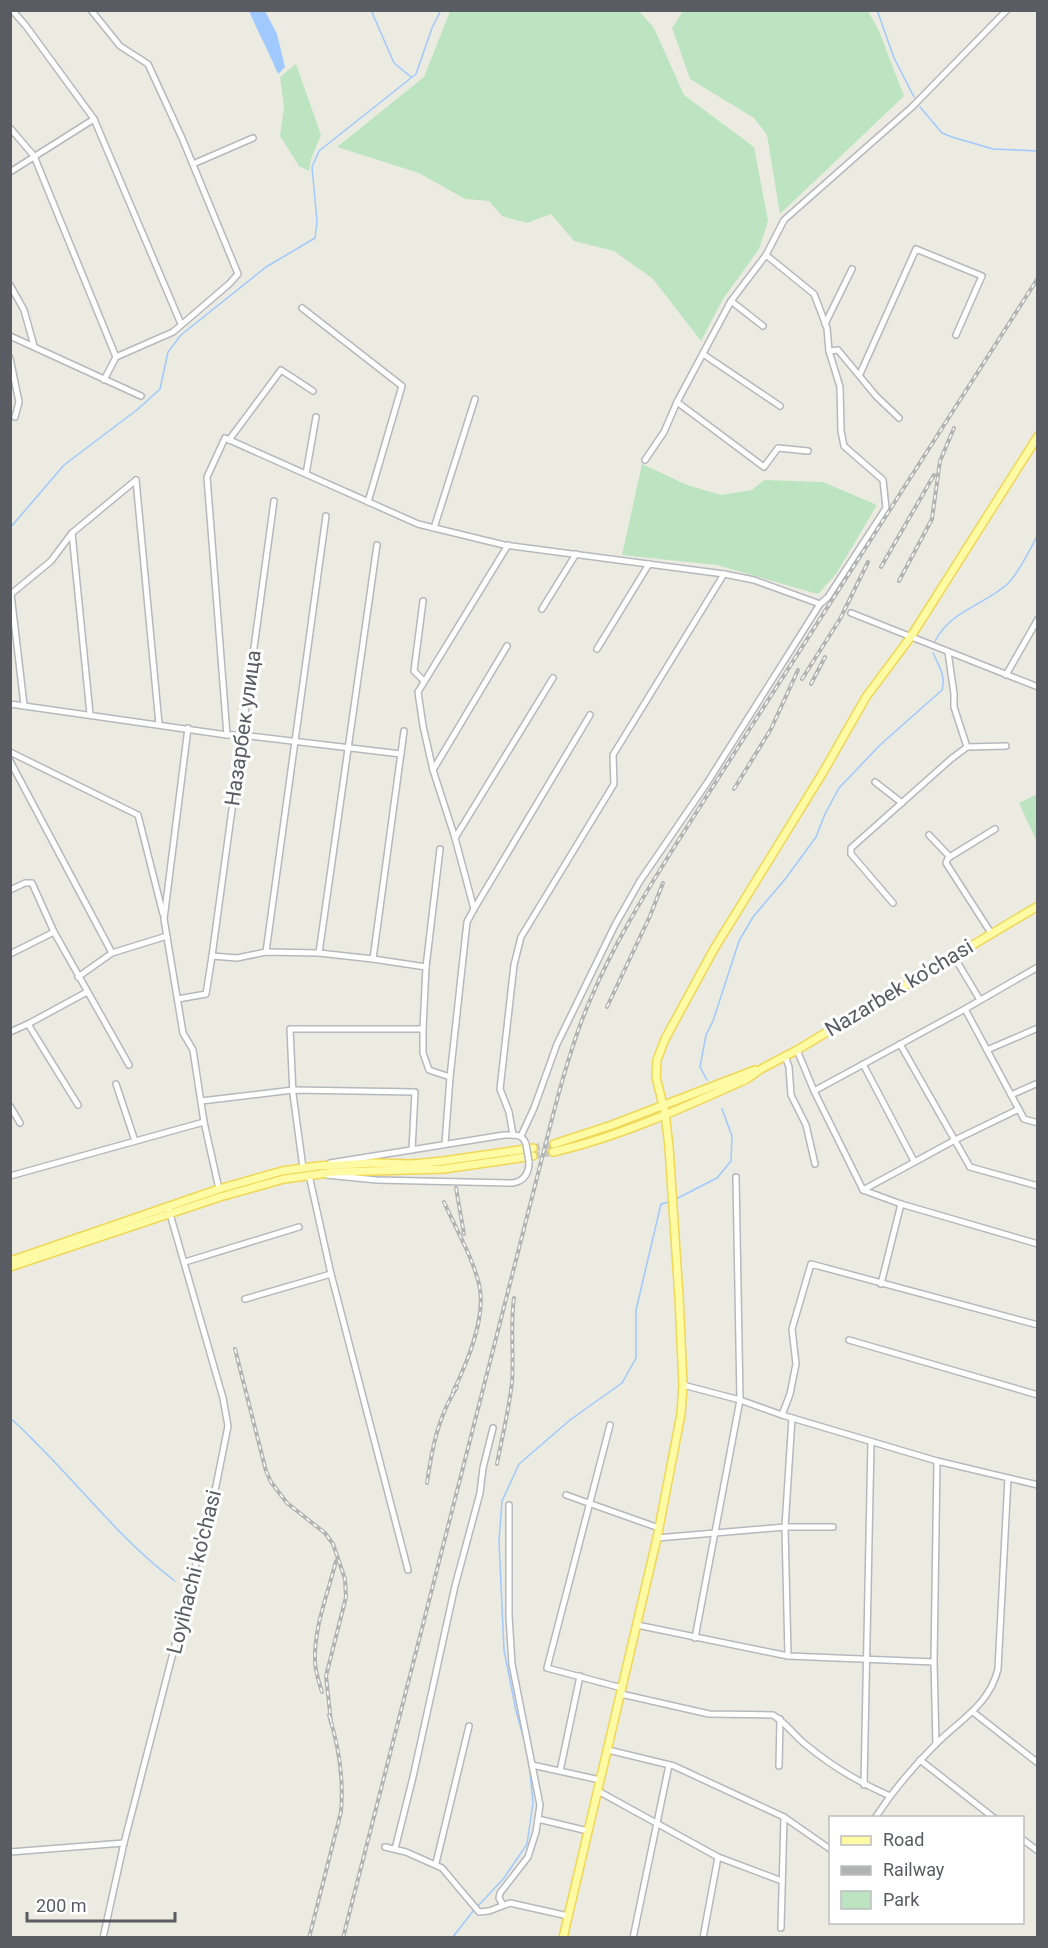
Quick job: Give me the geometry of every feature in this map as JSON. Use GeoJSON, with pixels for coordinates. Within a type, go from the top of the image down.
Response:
{"type":"FeatureCollection","features":[{"type":"Feature","properties":{"kind":"main road"},"geometry":{"type":"LineString","coordinates":[[563,1938],[657,1538],[681,1414],[683,1385],[673,1192],[664,1110],[656,1077],[659,1053],[714,949],[822,774],[866,697],[910,638],[1038,436]]}},
{"type":"Feature","properties":{"kind":"main road","name":"Nazarbek ko'chasi"},"geometry":{"type":"LineString","coordinates":[[553,1148],[585,1144],[664,1110],[747,1079],[1038,906]]}},
{"type":"Feature","properties":{"kind":"main road"},"geometry":{"type":"LineString","coordinates":[[10,1267],[169,1210],[219,1189],[261,1176],[303,1168],[318,1170],[532,1156]]}},
{"type":"Feature","properties":{"kind":"main road"},"geometry":{"type":"LineString","coordinates":[[10,1261],[169,1210],[260,1185],[309,1175],[318,1170]]}},
{"type":"Feature","properties":{"kind":"street"},"geometry":{"type":"LineString","coordinates":[[12,10],[94,119],[181,324]]}},
{"type":"Feature","properties":{"kind":"street"},"geometry":{"type":"LineString","coordinates":[[91,10],[120,46],[148,64],[193,164],[238,274],[173,332],[116,357],[104,380]]}},
{"type":"Feature","properties":{"kind":"street"},"geometry":{"type":"LineString","coordinates":[[645,460],[664,432],[677,402],[731,301],[766,255],[784,220],[912,107],[1007,10]]}},
{"type":"Feature","properties":{"kind":"street"},"geometry":{"type":"LineString","coordinates":[[10,172],[94,119]]}},
{"type":"Feature","properties":{"kind":"street"},"geometry":{"type":"LineString","coordinates":[[10,128],[34,156],[116,357]]}},
{"type":"Feature","properties":{"kind":"street"},"geometry":{"type":"LineString","coordinates":[[193,164],[253,138]]}},
{"type":"Feature","properties":{"kind":"street"},"geometry":{"type":"LineString","coordinates":[[860,374],[916,249],[982,276],[956,334]]}},
{"type":"Feature","properties":{"kind":"street"},"geometry":{"type":"LineString","coordinates":[[521,1136],[534,1108],[557,1044],[620,916],[640,881],[707,783],[820,604],[828,597],[886,508],[883,480],[844,446],[841,431],[840,387],[829,351],[825,324],[814,294],[766,255]]}},
{"type":"Feature","properties":{"kind":"street"},"geometry":{"type":"LineString","coordinates":[[825,324],[852,269]]}},
{"type":"Feature","properties":{"kind":"street"},"geometry":{"type":"LineString","coordinates":[[10,285],[24,310],[34,346]]}},
{"type":"Feature","properties":{"kind":"street"},"geometry":{"type":"LineString","coordinates":[[731,301],[763,326]]}},
{"type":"Feature","properties":{"kind":"street"},"geometry":{"type":"LineString","coordinates":[[302,308],[402,386],[368,502]]}},
{"type":"Feature","properties":{"kind":"street"},"geometry":{"type":"LineString","coordinates":[[10,336],[141,396]]}},
{"type":"Feature","properties":{"kind":"street"},"geometry":{"type":"LineString","coordinates":[[829,351],[838,350],[876,396],[899,418]]}},
{"type":"Feature","properties":{"kind":"street"},"geometry":{"type":"LineString","coordinates":[[703,354],[780,406]]}},
{"type":"Feature","properties":{"kind":"street"},"geometry":{"type":"LineString","coordinates":[[10,358],[19,402],[15,417]]}},
{"type":"Feature","properties":{"kind":"street"},"geometry":{"type":"LineString","coordinates":[[229,440],[281,370],[313,391]]}},
{"type":"Feature","properties":{"kind":"street"},"geometry":{"type":"LineString","coordinates":[[434,528],[475,399]]}},
{"type":"Feature","properties":{"kind":"street"},"geometry":{"type":"LineString","coordinates":[[677,402],[764,467],[778,448],[808,451]]}},
{"type":"Feature","properties":{"kind":"street"},"geometry":{"type":"LineString","coordinates":[[306,474],[316,417]]}},
{"type":"Feature","properties":{"kind":"street"},"geometry":{"type":"LineString","coordinates":[[227,735],[207,477],[225,438],[418,524],[508,545],[724,574],[754,580],[820,604]]}},
{"type":"Feature","properties":{"kind":"street"},"geometry":{"type":"LineString","coordinates":[[24,705],[11,594],[51,561],[72,533],[136,480],[159,724]]}},
{"type":"Feature","properties":{"kind":"street","name":"Назарбек улица"},"geometry":{"type":"LineString","coordinates":[[178,999],[206,994],[274,501]]}},
{"type":"Feature","properties":{"kind":"street"},"geometry":{"type":"LineString","coordinates":[[266,952],[326,516]]}},
{"type":"Feature","properties":{"kind":"street"},"geometry":{"type":"LineString","coordinates":[[72,533],[90,714]]}},
{"type":"Feature","properties":{"kind":"street"},"geometry":{"type":"LineString","coordinates":[[319,954],[377,545]]}},
{"type":"Feature","properties":{"kind":"street"},"geometry":{"type":"LineString","coordinates":[[474,909],[434,770],[423,726],[418,692],[508,545]]}},
{"type":"Feature","properties":{"kind":"street"},"geometry":{"type":"LineString","coordinates":[[542,609],[576,554]]}},
{"type":"Feature","properties":{"kind":"street"},"geometry":{"type":"LineString","coordinates":[[597,649],[648,564]]}},
{"type":"Feature","properties":{"kind":"street"},"geometry":{"type":"LineString","coordinates":[[513,1135],[509,1112],[500,1089],[514,965],[521,937],[614,784],[613,755],[724,574]]}},
{"type":"Feature","properties":{"kind":"street"},"geometry":{"type":"LineString","coordinates":[[423,601],[414,671],[424,681]]}},
{"type":"Feature","properties":{"kind":"street"},"geometry":{"type":"LineString","coordinates":[[851,613],[1038,687]]}},
{"type":"Feature","properties":{"kind":"street"},"geometry":{"type":"LineString","coordinates":[[1006,675],[1038,619]]}},
{"type":"Feature","properties":{"kind":"street"},"geometry":{"type":"LineString","coordinates":[[434,770],[507,646]]}},
{"type":"Feature","properties":{"kind":"street"},"geometry":{"type":"LineString","coordinates":[[948,652],[954,707],[967,747]]}},
{"type":"Feature","properties":{"kind":"street"},"geometry":{"type":"LineString","coordinates":[[455,838],[553,678]]}},
{"type":"Feature","properties":{"kind":"street"},"geometry":{"type":"LineString","coordinates":[[10,704],[227,735],[401,754]]}},
{"type":"Feature","properties":{"kind":"street"},"geometry":{"type":"LineString","coordinates":[[445,1144],[467,922],[590,715]]}},
{"type":"Feature","properties":{"kind":"street"},"geometry":{"type":"LineString","coordinates":[[164,919],[188,728]]}},
{"type":"Feature","properties":{"kind":"street"},"geometry":{"type":"LineString","coordinates":[[373,958],[404,731]]}},
{"type":"Feature","properties":{"kind":"street"},"geometry":{"type":"LineString","coordinates":[[893,903],[850,851],[850,848],[967,747],[1006,746]]}},
{"type":"Feature","properties":{"kind":"street"},"geometry":{"type":"LineString","coordinates":[[10,752],[138,815],[164,919],[183,1033],[193,1050],[204,1122],[219,1189]]}},
{"type":"Feature","properties":{"kind":"street"},"geometry":{"type":"LineString","coordinates":[[10,761],[112,953]]}},
{"type":"Feature","properties":{"kind":"street"},"geometry":{"type":"LineString","coordinates":[[875,782],[902,803]]}},
{"type":"Feature","properties":{"kind":"street"},"geometry":{"type":"LineString","coordinates":[[991,933],[946,863],[950,857],[995,830]]}},
{"type":"Feature","properties":{"kind":"street"},"geometry":{"type":"LineString","coordinates":[[929,835],[950,857]]}},
{"type":"Feature","properties":{"kind":"street"},"geometry":{"type":"LineString","coordinates":[[440,849],[426,967],[423,1053],[429,1070],[450,1077]]}},
{"type":"Feature","properties":{"kind":"street"},"geometry":{"type":"LineString","coordinates":[[10,890],[25,884],[32,884],[78,977],[129,1065]]}},
{"type":"Feature","properties":{"kind":"street"},"geometry":{"type":"LineString","coordinates":[[10,954],[54,932]]}},
{"type":"Feature","properties":{"kind":"street"},"geometry":{"type":"LineString","coordinates":[[78,977],[112,953],[166,936]]}},
{"type":"Feature","properties":{"kind":"street"},"geometry":{"type":"LineString","coordinates":[[212,956],[237,958],[266,952],[319,954],[373,958],[426,967]]}},
{"type":"Feature","properties":{"kind":"street"},"geometry":{"type":"LineString","coordinates":[[953,955],[980,1000]]}},
{"type":"Feature","properties":{"kind":"street"},"geometry":{"type":"LineString","coordinates":[[814,1091],[1038,967]]}},
{"type":"Feature","properties":{"kind":"street"},"geometry":{"type":"LineString","coordinates":[[10,1032],[87,992]]}},
{"type":"Feature","properties":{"kind":"street"},"geometry":{"type":"LineString","coordinates":[[965,1009],[1024,1119],[1038,1123]]}},
{"type":"Feature","properties":{"kind":"street"},"geometry":{"type":"LineString","coordinates":[[28,1024],[78,1105]]}},
{"type":"Feature","properties":{"kind":"street"},"geometry":{"type":"LineString","coordinates":[[987,1050],[1038,1028]]}},
{"type":"Feature","properties":{"kind":"street"},"geometry":{"type":"LineString","coordinates":[[303,1168],[292,1090],[290,1029],[423,1029]]}},
{"type":"Feature","properties":{"kind":"street"},"geometry":{"type":"LineString","coordinates":[[900,1044],[970,1167],[1038,1186]]}},
{"type":"Feature","properties":{"kind":"street"},"geometry":{"type":"LineString","coordinates":[[797,1050],[814,1091],[863,1190],[901,1204],[1038,1244]]}},
{"type":"Feature","properties":{"kind":"street"},"geometry":{"type":"LineString","coordinates":[[785,1056],[789,1066],[791,1095],[806,1125],[815,1164]]}},
{"type":"Feature","properties":{"kind":"street"},"geometry":{"type":"LineString","coordinates":[[863,1064],[914,1161]]}},
{"type":"Feature","properties":{"kind":"street"},"geometry":{"type":"LineString","coordinates":[[1011,1095],[1038,1083]]}},
{"type":"Feature","properties":{"kind":"street"},"geometry":{"type":"LineString","coordinates":[[116,1084],[135,1141]]}},
{"type":"Feature","properties":{"kind":"street"},"geometry":{"type":"LineString","coordinates":[[201,1101],[292,1090],[415,1092],[412,1150]]}},
{"type":"Feature","properties":{"kind":"street"},"geometry":{"type":"LineString","coordinates":[[10,1106],[20,1123]]}},
{"type":"Feature","properties":{"kind":"street"},"geometry":{"type":"LineString","coordinates":[[863,1190],[954,1140],[1019,1109]]}},
{"type":"Feature","properties":{"kind":"street"},"geometry":{"type":"LineString","coordinates":[[10,1176],[204,1122]]}},
{"type":"Feature","properties":{"kind":"street"},"geometry":{"type":"LineString","coordinates":[[318,1170],[445,1144],[513,1135],[521,1136]]}},
{"type":"Feature","properties":{"kind":"street"},"geometry":{"type":"LineString","coordinates":[[318,1170],[377,1180],[513,1183],[520,1181],[526,1175],[532,1156],[521,1136]]}},
{"type":"Feature","properties":{"kind":"street"},"geometry":{"type":"LineString","coordinates":[[309,1175],[331,1274],[408,1570]]}},
{"type":"Feature","properties":{"kind":"street"},"geometry":{"type":"LineString","coordinates":[[695,1638],[740,1400],[736,1177]]}},
{"type":"Feature","properties":{"kind":"street"},"geometry":{"type":"LineString","coordinates":[[881,1284],[901,1204]]}},
{"type":"Feature","properties":{"kind":"street","name":"Loyihachi ko'chasi"},"geometry":{"type":"LineString","coordinates":[[103,1938],[124,1843],[216,1486],[228,1426],[223,1398],[169,1210]]}},
{"type":"Feature","properties":{"kind":"street"},"geometry":{"type":"LineString","coordinates":[[185,1262],[300,1227]]}},
{"type":"Feature","properties":{"kind":"street"},"geometry":{"type":"LineString","coordinates":[[782,1415],[790,1394],[796,1364],[792,1329],[810,1264],[1038,1325]]}},
{"type":"Feature","properties":{"kind":"street"},"geometry":{"type":"LineString","coordinates":[[245,1299],[331,1274]]}},
{"type":"Feature","properties":{"kind":"street"},"geometry":{"type":"LineString","coordinates":[[849,1340],[1038,1395]]}},
{"type":"Feature","properties":{"kind":"street"},"geometry":{"type":"LineString","coordinates":[[683,1385],[740,1400],[782,1415],[937,1461],[1038,1485]]}},
{"type":"Feature","properties":{"kind":"street"},"geometry":{"type":"LineString","coordinates":[[788,1656],[785,1527],[792,1418]]}},
{"type":"Feature","properties":{"kind":"street"},"geometry":{"type":"LineString","coordinates":[[610,1425],[547,1668],[580,1676],[621,1691],[710,1714],[773,1715],[805,1744],[864,1785],[890,1796]]}},
{"type":"Feature","properties":{"kind":"street"},"geometry":{"type":"LineString","coordinates":[[395,1849],[455,1586],[480,1493],[483,1468],[493,1428]]}},
{"type":"Feature","properties":{"kind":"street"},"geometry":{"type":"LineString","coordinates":[[864,1785],[871,1442]]}},
{"type":"Feature","properties":{"kind":"street"},"geometry":{"type":"LineString","coordinates":[[936,1744],[934,1662],[937,1461]]}},
{"type":"Feature","properties":{"kind":"street"},"geometry":{"type":"LineString","coordinates":[[878,1816],[890,1796],[920,1760],[973,1712],[986,1698],[995,1683],[998,1669],[1008,1478]]}},
{"type":"Feature","properties":{"kind":"street"},"geometry":{"type":"LineString","coordinates":[[566,1495],[659,1528]]}},
{"type":"Feature","properties":{"kind":"street"},"geometry":{"type":"LineString","coordinates":[[503,1905],[499,1898],[500,1893],[528,1857],[536,1832],[540,1805],[512,1664],[508,1616],[509,1505]]}},
{"type":"Feature","properties":{"kind":"street"},"geometry":{"type":"LineString","coordinates":[[657,1538],[785,1527],[833,1527]]}},
{"type":"Feature","properties":{"kind":"street"},"geometry":{"type":"LineString","coordinates":[[637,1625],[788,1656],[934,1662]]}},
{"type":"Feature","properties":{"kind":"street"},"geometry":{"type":"LineString","coordinates":[[560,1771],[580,1676]]}},
{"type":"Feature","properties":{"kind":"street"},"geometry":{"type":"LineString","coordinates":[[973,1712],[1038,1763]]}},
{"type":"Feature","properties":{"kind":"street"},"geometry":{"type":"LineString","coordinates":[[779,1766],[780,1719]]}},
{"type":"Feature","properties":{"kind":"street"},"geometry":{"type":"LineString","coordinates":[[436,1863],[470,1726]]}},
{"type":"Feature","properties":{"kind":"street"},"geometry":{"type":"LineString","coordinates":[[608,1750],[669,1765],[784,1817],[829,1848]]}},
{"type":"Feature","properties":{"kind":"street"},"geometry":{"type":"LineString","coordinates":[[920,1760],[991,1816]]}},
{"type":"Feature","properties":{"kind":"street"},"geometry":{"type":"LineString","coordinates":[[532,1765],[600,1780]]}},
{"type":"Feature","properties":{"kind":"street"},"geometry":{"type":"LineString","coordinates":[[633,1938],[669,1765]]}},
{"type":"Feature","properties":{"kind":"street"},"geometry":{"type":"LineString","coordinates":[[598,1791],[718,1857],[782,1881]]}},
{"type":"Feature","properties":{"kind":"street"},"geometry":{"type":"LineString","coordinates":[[781,1928],[784,1817]]}},
{"type":"Feature","properties":{"kind":"street"},"geometry":{"type":"LineString","coordinates":[[538,1819],[588,1831]]}},
{"type":"Feature","properties":{"kind":"street"},"geometry":{"type":"LineString","coordinates":[[1024,1840],[1038,1851]]}},
{"type":"Feature","properties":{"kind":"street"},"geometry":{"type":"LineString","coordinates":[[10,1852],[124,1843]]}},
{"type":"Feature","properties":{"kind":"street"},"geometry":{"type":"LineString","coordinates":[[386,1847],[436,1863],[479,1912],[489,1911],[510,1903],[568,1916]]}},
{"type":"Feature","properties":{"kind":"street"},"geometry":{"type":"LineString","coordinates":[[703,1938],[718,1857]]}},
{"type":"Feature","properties":{"kind":"green space"},"geometry":{"type":"Polygon","coordinates":[[[450,11],[639,11],[654,28],[684,95],[754,147],[768,221],[759,249],[723,299],[701,341],[653,279],[614,251],[574,241],[551,214],[527,223],[502,216],[489,201],[465,199],[419,173],[337,147],[424,77],[450,11]]]}},
{"type":"Feature","properties":{"kind":"green space"},"geometry":{"type":"Polygon","coordinates":[[[683,11],[868,11],[879,31],[904,96],[780,214],[767,135],[754,118],[690,79],[672,28],[683,11]]]}},
{"type":"Feature","properties":{"kind":"green space"},"geometry":{"type":"Polygon","coordinates":[[[296,64],[321,135],[311,159],[309,171],[299,166],[280,136],[284,108],[280,77],[296,64]]]}},
{"type":"Feature","properties":{"kind":"green space"},"geometry":{"type":"Polygon","coordinates":[[[642,464],[687,485],[721,495],[752,490],[764,480],[823,482],[877,505],[836,574],[818,594],[717,565],[622,555],[642,464]]]}},
{"type":"Feature","properties":{"kind":"green space"},"geometry":{"type":"Polygon","coordinates":[[[1037,794],[1037,842],[1019,803],[1037,794]]]}},
{"type":"Feature","properties":{"kind":"water"},"geometry":{"type":"Polygon","coordinates":[[[249,11],[265,11],[277,34],[285,67],[278,74],[271,58],[249,11]]]}},
{"type":"Feature","properties":{"kind":"waterway"},"geometry":{"type":"LineString","coordinates":[[371,10],[394,63],[411,77]]}},
{"type":"Feature","properties":{"kind":"waterway"},"geometry":{"type":"LineString","coordinates":[[10,528],[64,465],[138,409],[160,389],[168,352],[181,335],[266,267],[315,238],[317,222],[312,167],[319,151],[416,74],[432,28],[441,10]]}},
{"type":"Feature","properties":{"kind":"waterway"},"geometry":{"type":"LineString","coordinates":[[877,10],[894,58],[914,97]]}},
{"type":"Feature","properties":{"kind":"waterway"},"geometry":{"type":"LineString","coordinates":[[920,107],[942,133],[952,137],[993,149],[1038,151]]}},
{"type":"Feature","properties":{"kind":"waterway"},"geometry":{"type":"LineString","coordinates":[[935,641],[949,623],[1010,582],[1038,534]]}},
{"type":"Feature","properties":{"kind":"waterway"},"geometry":{"type":"LineString","coordinates":[[707,1080],[700,1067],[706,1035],[713,1021],[739,941],[753,917],[816,837],[839,788],[880,745],[942,690],[940,667],[933,653]]}},
{"type":"Feature","properties":{"kind":"waterway"},"geometry":{"type":"LineString","coordinates":[[676,1199],[717,1178],[731,1161],[732,1136],[722,1109]]}},
{"type":"Feature","properties":{"kind":"waterway"},"geometry":{"type":"LineString","coordinates":[[525,1743],[504,1650],[499,1541],[502,1501],[519,1464],[570,1420],[622,1383],[636,1358],[636,1310],[661,1204],[669,1202]]}},
{"type":"Feature","properties":{"kind":"waterway"},"geometry":{"type":"LineString","coordinates":[[10,1418],[57,1464],[122,1534],[175,1581]]}},
{"type":"Feature","properties":{"kind":"waterway"},"geometry":{"type":"LineString","coordinates":[[477,1907],[504,1878],[527,1844],[533,1803],[529,1762]]}},
{"type":"Feature","properties":{"kind":"waterway"},"geometry":{"type":"LineString","coordinates":[[452,1938],[474,1910]]}},
{"type":"Feature","properties":{"kind":"tunnel"},"geometry":{"type":"LineString","coordinates":[[533,1148],[554,1144]]}},
{"type":"Feature","properties":{"kind":"tunnel"},"geometry":{"type":"LineString","coordinates":[[533,1156],[553,1152]]}},
{"type":"Feature","properties":{"kind":"railway"},"geometry":{"type":"LineString","coordinates":[[343,1938],[554,1111],[585,1012],[619,941],[662,867],[1038,278]]}},
{"type":"Feature","properties":{"kind":"railway"},"geometry":{"type":"LineString","coordinates":[[899,581],[932,519],[940,461],[954,428]]}},
{"type":"Feature","properties":{"kind":"railway"},"geometry":{"type":"LineString","coordinates":[[881,567],[934,475]]}},
{"type":"Feature","properties":{"kind":"railway"},"geometry":{"type":"LineString","coordinates":[[802,679],[840,619],[868,562]]}},
{"type":"Feature","properties":{"kind":"railway"},"geometry":{"type":"LineString","coordinates":[[811,684],[825,657]]}},
{"type":"Feature","properties":{"kind":"railway"},"geometry":{"type":"LineString","coordinates":[[734,789],[771,729],[798,670]]}},
{"type":"Feature","properties":{"kind":"railway"},"geometry":{"type":"LineString","coordinates":[[607,1007],[663,883]]}},
{"type":"Feature","properties":{"kind":"railway"},"geometry":{"type":"LineString","coordinates":[[456,1188],[464,1234]]}},
{"type":"Feature","properties":{"kind":"railway"},"geometry":{"type":"LineString","coordinates":[[444,1202],[472,1263],[481,1297],[474,1340],[453,1392]]}},
{"type":"Feature","properties":{"kind":"railway"},"geometry":{"type":"LineString","coordinates":[[497,1464],[512,1382],[514,1298]]}},
{"type":"Feature","properties":{"kind":"railway"},"geometry":{"type":"LineString","coordinates":[[235,1349],[266,1471],[271,1482],[287,1503],[325,1533],[333,1544],[345,1579],[346,1597],[326,1676],[331,1722]]}},
{"type":"Feature","properties":{"kind":"railway"},"geometry":{"type":"LineString","coordinates":[[427,1483],[437,1433],[450,1398],[457,1387]]}},
{"type":"Feature","properties":{"kind":"railway"},"geometry":{"type":"LineString","coordinates":[[322,1692],[317,1677],[315,1648],[319,1623],[336,1561]]}},
{"type":"Feature","properties":{"kind":"railway"},"geometry":{"type":"LineString","coordinates":[[309,1938],[341,1812],[340,1763],[329,1715]]}}]}
